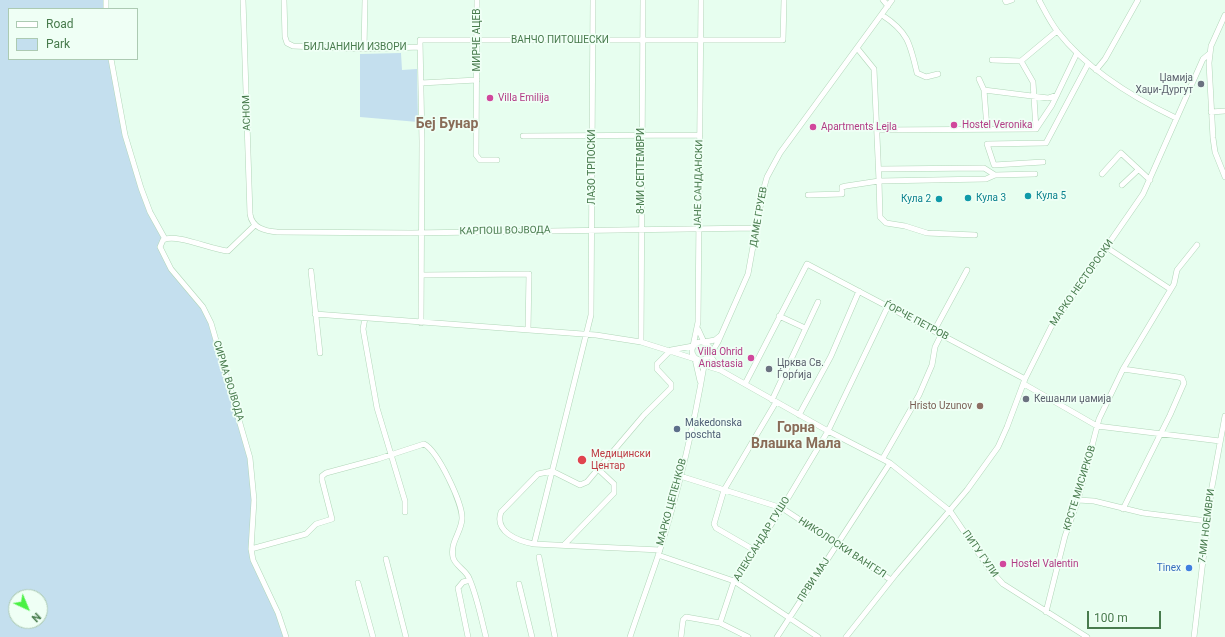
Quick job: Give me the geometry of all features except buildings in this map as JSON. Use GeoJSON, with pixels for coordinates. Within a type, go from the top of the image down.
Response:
{"type":"FeatureCollection","features":[{"type":"Feature","properties":{"kind":"street","name":"АСНОМ"},"geometry":{"type":"LineString","coordinates":[[243,0],[250,214],[255,225]]}},
{"type":"Feature","properties":{"kind":"street","name":"БИЛЈАНИНИ ИЗВОРИ"},"geometry":{"type":"LineString","coordinates":[[284,0],[285,37],[290,45],[296,47],[364,49],[420,47]]}},
{"type":"Feature","properties":{"kind":"street"},"geometry":{"type":"LineString","coordinates":[[364,49],[365,0]]}},
{"type":"Feature","properties":{"kind":"street","name":"МИРЧЕ АЦЕВ"},"geometry":{"type":"LineString","coordinates":[[477,0],[478,39],[476,155],[480,160],[497,160]]}},
{"type":"Feature","properties":{"kind":"street","name":"ЛАЗО ТРПОСКИ"},"geometry":{"type":"LineString","coordinates":[[534,544],[591,315],[592,0]]}},
{"type":"Feature","properties":{"kind":"street","name":"8-МИ СЕПТЕМВРИ"},"geometry":{"type":"LineString","coordinates":[[641,342],[643,0]]}},
{"type":"Feature","properties":{"kind":"street","name":"ЈАНЕ САНДАНСКИ"},"geometry":{"type":"LineString","coordinates":[[693,346],[698,329],[701,0]]}},
{"type":"Feature","properties":{"kind":"street"},"geometry":{"type":"LineString","coordinates":[[700,40],[783,40],[784,0]]}},
{"type":"Feature","properties":{"kind":"street"},"geometry":{"type":"LineString","coordinates":[[883,0],[888,6]]}},
{"type":"Feature","properties":{"kind":"street","name":"ДАМЕ ГРУЕВ"},"geometry":{"type":"LineString","coordinates":[[710,355],[715,349],[748,274],[763,191],[772,165],[892,0]]}},
{"type":"Feature","properties":{"kind":"street"},"geometry":{"type":"LineString","coordinates":[[1005,0],[1006,2],[1012,0]]}},
{"type":"Feature","properties":{"kind":"street"},"geometry":{"type":"LineString","coordinates":[[1039,0],[1057,31],[1088,64],[1159,110],[1176,118]]}},
{"type":"Feature","properties":{"kind":"street"},"geometry":{"type":"LineString","coordinates":[[1096,70],[1115,42],[1138,0]]}},
{"type":"Feature","properties":{"kind":"street"},"geometry":{"type":"LineString","coordinates":[[882,15],[896,24],[910,44],[917,73],[926,76],[938,74]]}},
{"type":"Feature","properties":{"kind":"street"},"geometry":{"type":"LineString","coordinates":[[1225,15],[1209,54],[1211,112],[1215,152],[1225,177]]}},
{"type":"Feature","properties":{"kind":"street"},"geometry":{"type":"LineString","coordinates":[[992,60],[1021,61],[1057,31]]}},
{"type":"Feature","properties":{"kind":"street","name":"ВАНЧО ПИТОШЕСКИ"},"geometry":{"type":"LineString","coordinates":[[420,47],[420,40],[700,40]]}},
{"type":"Feature","properties":{"kind":"street"},"geometry":{"type":"LineString","coordinates":[[420,47],[421,323]]}},
{"type":"Feature","properties":{"kind":"street"},"geometry":{"type":"LineString","coordinates":[[857,48],[874,69],[880,217],[886,223],[905,226],[927,233],[975,235]]}},
{"type":"Feature","properties":{"kind":"street"},"geometry":{"type":"LineString","coordinates":[[1036,129],[1052,105],[1077,53]]}},
{"type":"Feature","properties":{"kind":"street","name":"МАРКО НЕСТОРОСКИ"},"geometry":{"type":"LineString","coordinates":[[846,637],[891,580],[950,511],[984,468],[998,446],[1008,427],[1024,382],[1051,327],[1132,211],[1150,180],[1202,59],[1209,54]]}},
{"type":"Feature","properties":{"kind":"street"},"geometry":{"type":"LineString","coordinates":[[111,60],[125,135],[140,188],[150,212],[165,238],[177,238],[213,249],[228,251],[255,225]]}},
{"type":"Feature","properties":{"kind":"street"},"geometry":{"type":"LineString","coordinates":[[1021,61],[1033,82],[1036,129]]}},
{"type":"Feature","properties":{"kind":"street"},"geometry":{"type":"LineString","coordinates":[[1044,162],[994,165],[986,144],[1046,143],[1088,64]]}},
{"type":"Feature","properties":{"kind":"street"},"geometry":{"type":"LineString","coordinates":[[979,79],[984,90],[987,128]]}},
{"type":"Feature","properties":{"kind":"street","name":"МИРЧЕ АЦЕВ"},"geometry":{"type":"LineString","coordinates":[[421,83],[477,80]]}},
{"type":"Feature","properties":{"kind":"street"},"geometry":{"type":"LineString","coordinates":[[984,90],[1048,98],[1057,95]]}},
{"type":"Feature","properties":{"kind":"street"},"geometry":{"type":"LineString","coordinates":[[1048,98],[1052,105]]}},
{"type":"Feature","properties":{"kind":"street"},"geometry":{"type":"LineString","coordinates":[[1211,112],[1225,111]]}},
{"type":"Feature","properties":{"kind":"street"},"geometry":{"type":"LineString","coordinates":[[877,130],[987,128],[1036,129]]}},
{"type":"Feature","properties":{"kind":"street"},"geometry":{"type":"LineString","coordinates":[[523,136],[700,135]]}},
{"type":"Feature","properties":{"kind":"street"},"geometry":{"type":"LineString","coordinates":[[1102,174],[1121,153],[1150,180]]}},
{"type":"Feature","properties":{"kind":"street"},"geometry":{"type":"LineString","coordinates":[[879,169],[984,168],[995,175]]}},
{"type":"Feature","properties":{"kind":"street"},"geometry":{"type":"LineString","coordinates":[[1122,185],[1138,170]]}},
{"type":"Feature","properties":{"kind":"street"},"geometry":{"type":"LineString","coordinates":[[808,195],[842,194],[842,187],[879,181],[986,179],[995,175],[1035,174]]}},
{"type":"Feature","properties":{"kind":"street","name":"КАРПОШ ВОЈВОДА"},"geometry":{"type":"LineString","coordinates":[[255,225],[264,230],[277,232],[698,230],[756,228]]}},
{"type":"Feature","properties":{"kind":"street","name":"СИРМА ВОЈВОДА"},"geometry":{"type":"LineString","coordinates":[[165,238],[161,242],[160,247],[166,262],[203,307],[210,323],[253,472],[254,500],[251,549],[253,560],[286,637]]}},
{"type":"Feature","properties":{"kind":"street","name":"КРСТЕ МИСИРКОВ"},"geometry":{"type":"LineString","coordinates":[[1046,612],[1065,536],[1078,500],[1097,426],[1124,369],[1155,318],[1175,280],[1177,270],[1197,245]]}},
{"type":"Feature","properties":{"kind":"street"},"geometry":{"type":"LineString","coordinates":[[1106,247],[1170,289]]}},
{"type":"Feature","properties":{"kind":"street","name":"ЃОРЧЕ ПЕТРОВ"},"geometry":{"type":"LineString","coordinates":[[779,316],[807,264],[941,334],[1097,426]]}},
{"type":"Feature","properties":{"kind":"street"},"geometry":{"type":"LineString","coordinates":[[934,331],[967,270]]}},
{"type":"Feature","properties":{"kind":"street"},"geometry":{"type":"LineString","coordinates":[[311,271],[320,353]]}},
{"type":"Feature","properties":{"kind":"street"},"geometry":{"type":"LineString","coordinates":[[422,275],[529,274],[528,330]]}},
{"type":"Feature","properties":{"kind":"street"},"geometry":{"type":"LineString","coordinates":[[799,415],[828,361],[859,291]]}},
{"type":"Feature","properties":{"kind":"street"},"geometry":{"type":"LineString","coordinates":[[754,550],[716,528],[714,524],[724,490],[774,401],[805,328],[818,302]]}},
{"type":"Feature","properties":{"kind":"street"},"geometry":{"type":"LineString","coordinates":[[828,431],[888,306]]}},
{"type":"Feature","properties":{"kind":"street"},"geometry":{"type":"LineString","coordinates":[[315,314],[421,323],[586,333],[641,342],[671,350],[700,361],[705,360]]}},
{"type":"Feature","properties":{"kind":"street"},"geometry":{"type":"LineString","coordinates":[[745,384],[779,316],[805,328]]}},
{"type":"Feature","properties":{"kind":"street"},"geometry":{"type":"LineString","coordinates":[[365,318],[363,329],[377,408],[405,501],[405,512]]}},
{"type":"Feature","properties":{"kind":"street","name":"ЈАНЕ САНДАНСКИ"},"geometry":{"type":"LineString","coordinates":[[698,329],[704,342]]}},
{"type":"Feature","properties":{"kind":"street"},"geometry":{"type":"LineString","coordinates":[[883,458],[919,395],[932,365],[935,347],[941,334]]}},
{"type":"Feature","properties":{"kind":"street"},"geometry":{"type":"LineString","coordinates":[[720,336],[715,340],[698,342],[693,346],[671,350],[657,364],[656,367],[671,384],[671,388],[644,415],[587,482],[580,486],[552,471],[538,474],[501,512],[498,519],[499,524],[512,538],[534,544],[659,552],[734,581],[818,637]]}},
{"type":"Feature","properties":{"kind":"street"},"geometry":{"type":"LineString","coordinates":[[704,342],[710,349],[710,355],[720,370]]}},
{"type":"Feature","properties":{"kind":"street"},"geometry":{"type":"LineString","coordinates":[[693,346],[692,354],[695,359],[700,381]]}},
{"type":"Feature","properties":{"kind":"street"},"geometry":{"type":"LineString","coordinates":[[700,381],[705,360],[710,355]]}},
{"type":"Feature","properties":{"kind":"street"},"geometry":{"type":"LineString","coordinates":[[705,360],[707,364],[720,370]]}},
{"type":"Feature","properties":{"kind":"street"},"geometry":{"type":"LineString","coordinates":[[703,373],[713,368]]}},
{"type":"Feature","properties":{"kind":"street"},"geometry":{"type":"LineString","coordinates":[[1123,509],[1182,389],[1184,380],[1178,377],[1124,369]]}},
{"type":"Feature","properties":{"kind":"street","name":"ПИТУ ГУЛИ"},"geometry":{"type":"LineString","coordinates":[[720,370],[828,431],[883,458],[890,463],[950,511],[997,579],[1018,595],[1088,637]]}},
{"type":"Feature","properties":{"kind":"street","name":"МАРКО ЦЕПЕНКОВ"},"geometry":{"type":"LineString","coordinates":[[636,621],[659,552],[680,476],[698,399],[700,381]]}},
{"type":"Feature","properties":{"kind":"street","name":"7-МИ НОЕМВРИ"},"geometry":{"type":"LineString","coordinates":[[1194,637],[1207,521],[1225,416]]}},
{"type":"Feature","properties":{"kind":"street"},"geometry":{"type":"LineString","coordinates":[[1097,426],[1220,441]]}},
{"type":"Feature","properties":{"kind":"street","name":"АЛЕКСАНДАР ГУШО"},"geometry":{"type":"LineString","coordinates":[[720,623],[734,581],[782,508],[828,431]]}},
{"type":"Feature","properties":{"kind":"street"},"geometry":{"type":"LineString","coordinates":[[251,549],[306,534],[316,524],[332,519],[322,480],[322,476],[326,472],[424,444],[434,453],[460,503],[462,518],[460,528],[453,542],[452,556],[470,580],[486,637]]}},
{"type":"Feature","properties":{"kind":"street","name":"ПРВИ МАЈ"},"geometry":{"type":"LineString","coordinates":[[777,637],[890,463]]}},
{"type":"Feature","properties":{"kind":"street"},"geometry":{"type":"LineString","coordinates":[[564,545],[614,493],[614,484],[598,469]]}},
{"type":"Feature","properties":{"kind":"street","name":"НИКОЛОСКИ ВАНГЕЛ"},"geometry":{"type":"LineString","coordinates":[[680,476],[782,508],[891,580]]}},
{"type":"Feature","properties":{"kind":"street"},"geometry":{"type":"LineString","coordinates":[[1078,500],[1094,501],[1123,509],[1207,521]]}},
{"type":"Feature","properties":{"kind":"street"},"geometry":{"type":"LineString","coordinates":[[539,557],[555,637]]}},
{"type":"Feature","properties":{"kind":"street"},"geometry":{"type":"LineString","coordinates":[[386,558],[406,637]]}},
{"type":"Feature","properties":{"kind":"street"},"geometry":{"type":"LineString","coordinates":[[468,637],[458,588],[463,582],[470,580]]}},
{"type":"Feature","properties":{"kind":"street"},"geometry":{"type":"LineString","coordinates":[[358,583],[373,637]]}},
{"type":"Feature","properties":{"kind":"street"},"geometry":{"type":"LineString","coordinates":[[519,584],[532,637]]}},
{"type":"Feature","properties":{"kind":"street"},"geometry":{"type":"LineString","coordinates":[[681,637],[683,620],[686,617],[720,623],[748,637]]}},
{"type":"Feature","properties":{"kind":"street"},"geometry":{"type":"LineString","coordinates":[[627,637],[636,621]]}},
{"type":"Feature","properties":{"kind":"street"},"geometry":{"type":"LineString","coordinates":[[630,637],[636,621]]}},
{"type":"Feature","properties":{"kind":"green space"},"geometry":{"type":"Polygon","coordinates":[[[0,0],[106,0],[106,8],[8,8],[8,60],[111,60],[118,106],[141,188],[165,239],[161,242],[166,262],[192,293],[211,323],[253,472],[253,560],[286,637],[0,637],[0,0]]]}},
{"type":"Feature","properties":{"kind":"green space"},"geometry":{"type":"Polygon","coordinates":[[[401,53],[402,70],[417,69],[418,122],[360,117],[360,54],[401,53]]]}},
{"type":"Feature","properties":{"kind":"place","name":"Џамија Хаџи-Дургут"},"geometry":{"type":"Point","coordinates":[1201,84]}},
{"type":"Feature","properties":{"kind":"place","name":"Villa Emilija"},"geometry":{"type":"Point","coordinates":[490,98]}},
{"type":"Feature","properties":{"kind":"place","name":"Hostel Veronika"},"geometry":{"type":"Point","coordinates":[954,125]}},
{"type":"Feature","properties":{"kind":"place","name":"Apartments Lejla"},"geometry":{"type":"Point","coordinates":[813,127]}},
{"type":"Feature","properties":{"kind":"place","name":"Кула 5"},"geometry":{"type":"Point","coordinates":[1028,196]}},
{"type":"Feature","properties":{"kind":"place","name":"Кула 3"},"geometry":{"type":"Point","coordinates":[968,198]}},
{"type":"Feature","properties":{"kind":"place","name":"Кула 2"},"geometry":{"type":"Point","coordinates":[939,199]}},
{"type":"Feature","properties":{"kind":"place","name":"Villa Ohrid Anastasia"},"geometry":{"type":"Point","coordinates":[751,358]}},
{"type":"Feature","properties":{"kind":"place","name":"Црква Св. Ѓoрѓијa"},"geometry":{"type":"Point","coordinates":[769,369]}},
{"type":"Feature","properties":{"kind":"place","name":"Кешанли џамија"},"geometry":{"type":"Point","coordinates":[1026,399]}},
{"type":"Feature","properties":{"kind":"place","name":"Hristo Uzunov"},"geometry":{"type":"Point","coordinates":[980,406]}},
{"type":"Feature","properties":{"kind":"place","name":"Makedonska poschta"},"geometry":{"type":"Point","coordinates":[677,429]}},
{"type":"Feature","properties":{"kind":"place","name":"Медицински Центар"},"geometry":{"type":"Point","coordinates":[582,460]}},
{"type":"Feature","properties":{"kind":"place","name":"Hostel Valentin"},"geometry":{"type":"Point","coordinates":[1003,564]}},
{"type":"Feature","properties":{"kind":"place","name":"Tinex"},"geometry":{"type":"Point","coordinates":[1189,568]}},
{"type":"Feature","properties":{"kind":"district","name":"Беј Бунар"},"geometry":{"type":"Point","coordinates":[447,124]}},
{"type":"Feature","properties":{"kind":"district","name":"Горна Влашка Мала"},"geometry":{"type":"Point","coordinates":[796,436]}}]}
